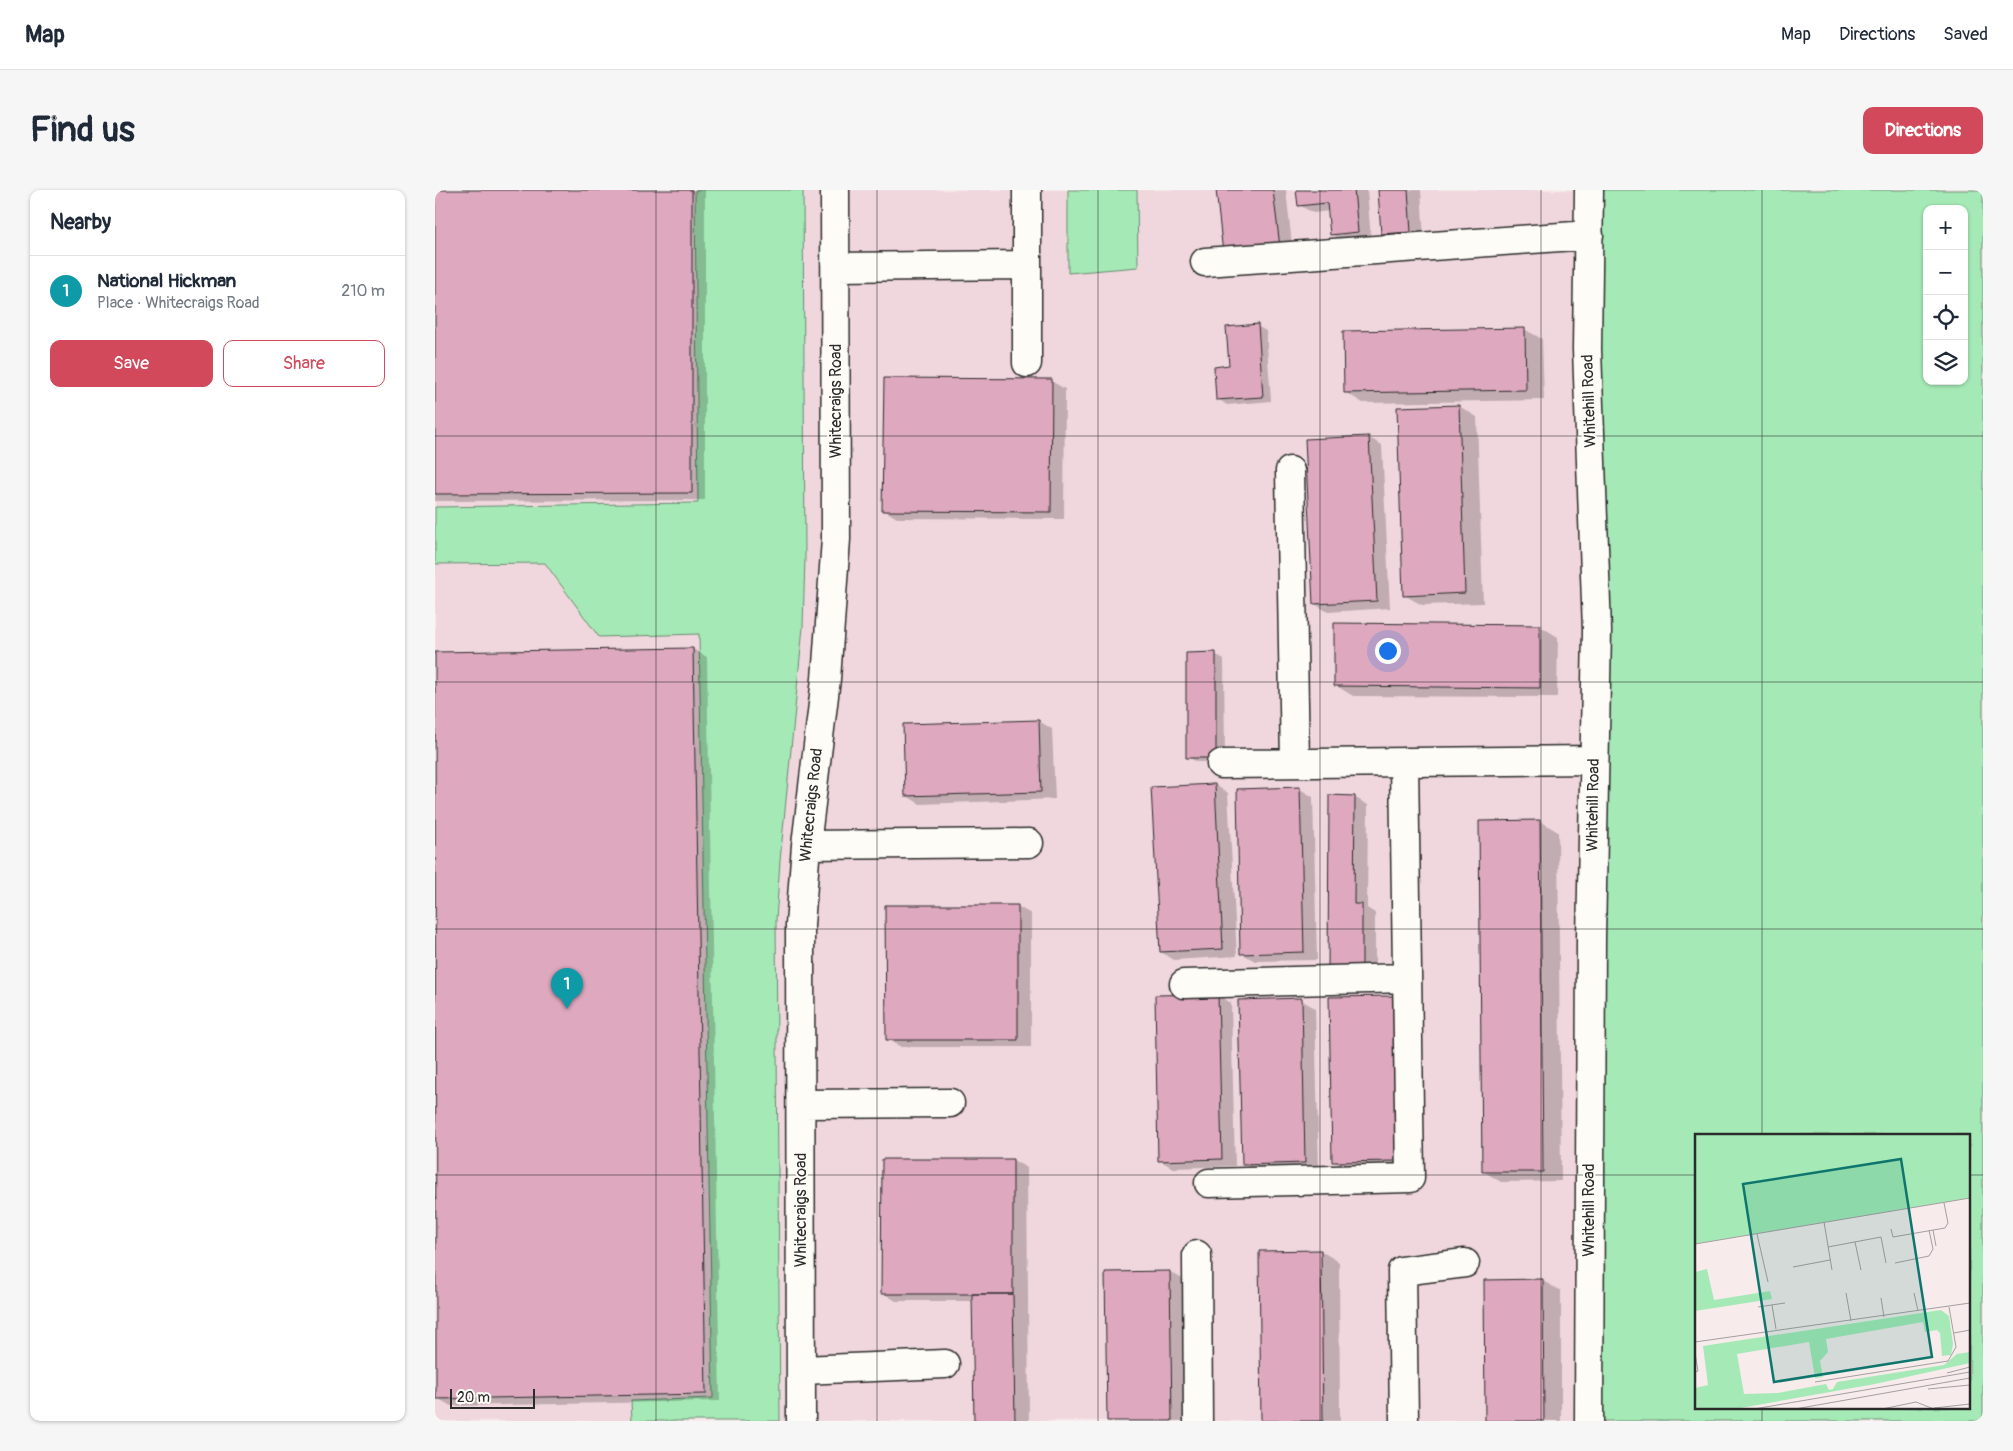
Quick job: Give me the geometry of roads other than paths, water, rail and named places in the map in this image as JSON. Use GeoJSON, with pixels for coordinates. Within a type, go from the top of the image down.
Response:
{"type":"FeatureCollection","features":[{"type":"Feature","properties":{"kind":"street","name":"Whitecraigs Road"},"geometry":{"type":"LineString","coordinates":[[801,1421],[800,925],[806,845],[826,679],[836,539],[835,190]]}},
{"type":"Feature","properties":{"kind":"street"},"geometry":{"type":"LineString","coordinates":[[1027,190],[1027,363]]}},
{"type":"Feature","properties":{"kind":"street","name":"Whitehill Road"},"geometry":{"type":"LineString","coordinates":[[1589,190],[1587,349],[1597,631],[1590,978],[1589,1421]]}},
{"type":"Feature","properties":{"kind":"street"},"geometry":{"type":"LineString","coordinates":[[1205,262],[1589,235]]}},
{"type":"Feature","properties":{"kind":"street"},"geometry":{"type":"LineString","coordinates":[[836,267],[1027,265]]}},
{"type":"Feature","properties":{"kind":"street"},"geometry":{"type":"LineString","coordinates":[[1290,471],[1295,763]]}},
{"type":"Feature","properties":{"kind":"street"},"geometry":{"type":"LineString","coordinates":[[1221,764],[1594,760]]}},
{"type":"Feature","properties":{"kind":"street"},"geometry":{"type":"LineString","coordinates":[[1209,1183],[1410,1178],[1404,762]]}},
{"type":"Feature","properties":{"kind":"street"},"geometry":{"type":"LineString","coordinates":[[806,845],[1029,842]]}},
{"type":"Feature","properties":{"kind":"street"},"geometry":{"type":"LineString","coordinates":[[1184,984],[1407,978]]}},
{"type":"Feature","properties":{"kind":"street"},"geometry":{"type":"LineString","coordinates":[[801,1104],[950,1104]]}},
{"type":"Feature","properties":{"kind":"street"},"geometry":{"type":"LineString","coordinates":[[1197,1254],[1198,1421]]}},
{"type":"Feature","properties":{"kind":"street"},"geometry":{"type":"LineString","coordinates":[[1404,1421],[1402,1272],[1465,1263]]}},
{"type":"Feature","properties":{"kind":"street"},"geometry":{"type":"LineString","coordinates":[[802,1370],[945,1364]]}},
{"type":"Feature","properties":{"kind":"place","name":"National Hickman"},"geometry":{"type":"Point","coordinates":[567,1009]}}]}
